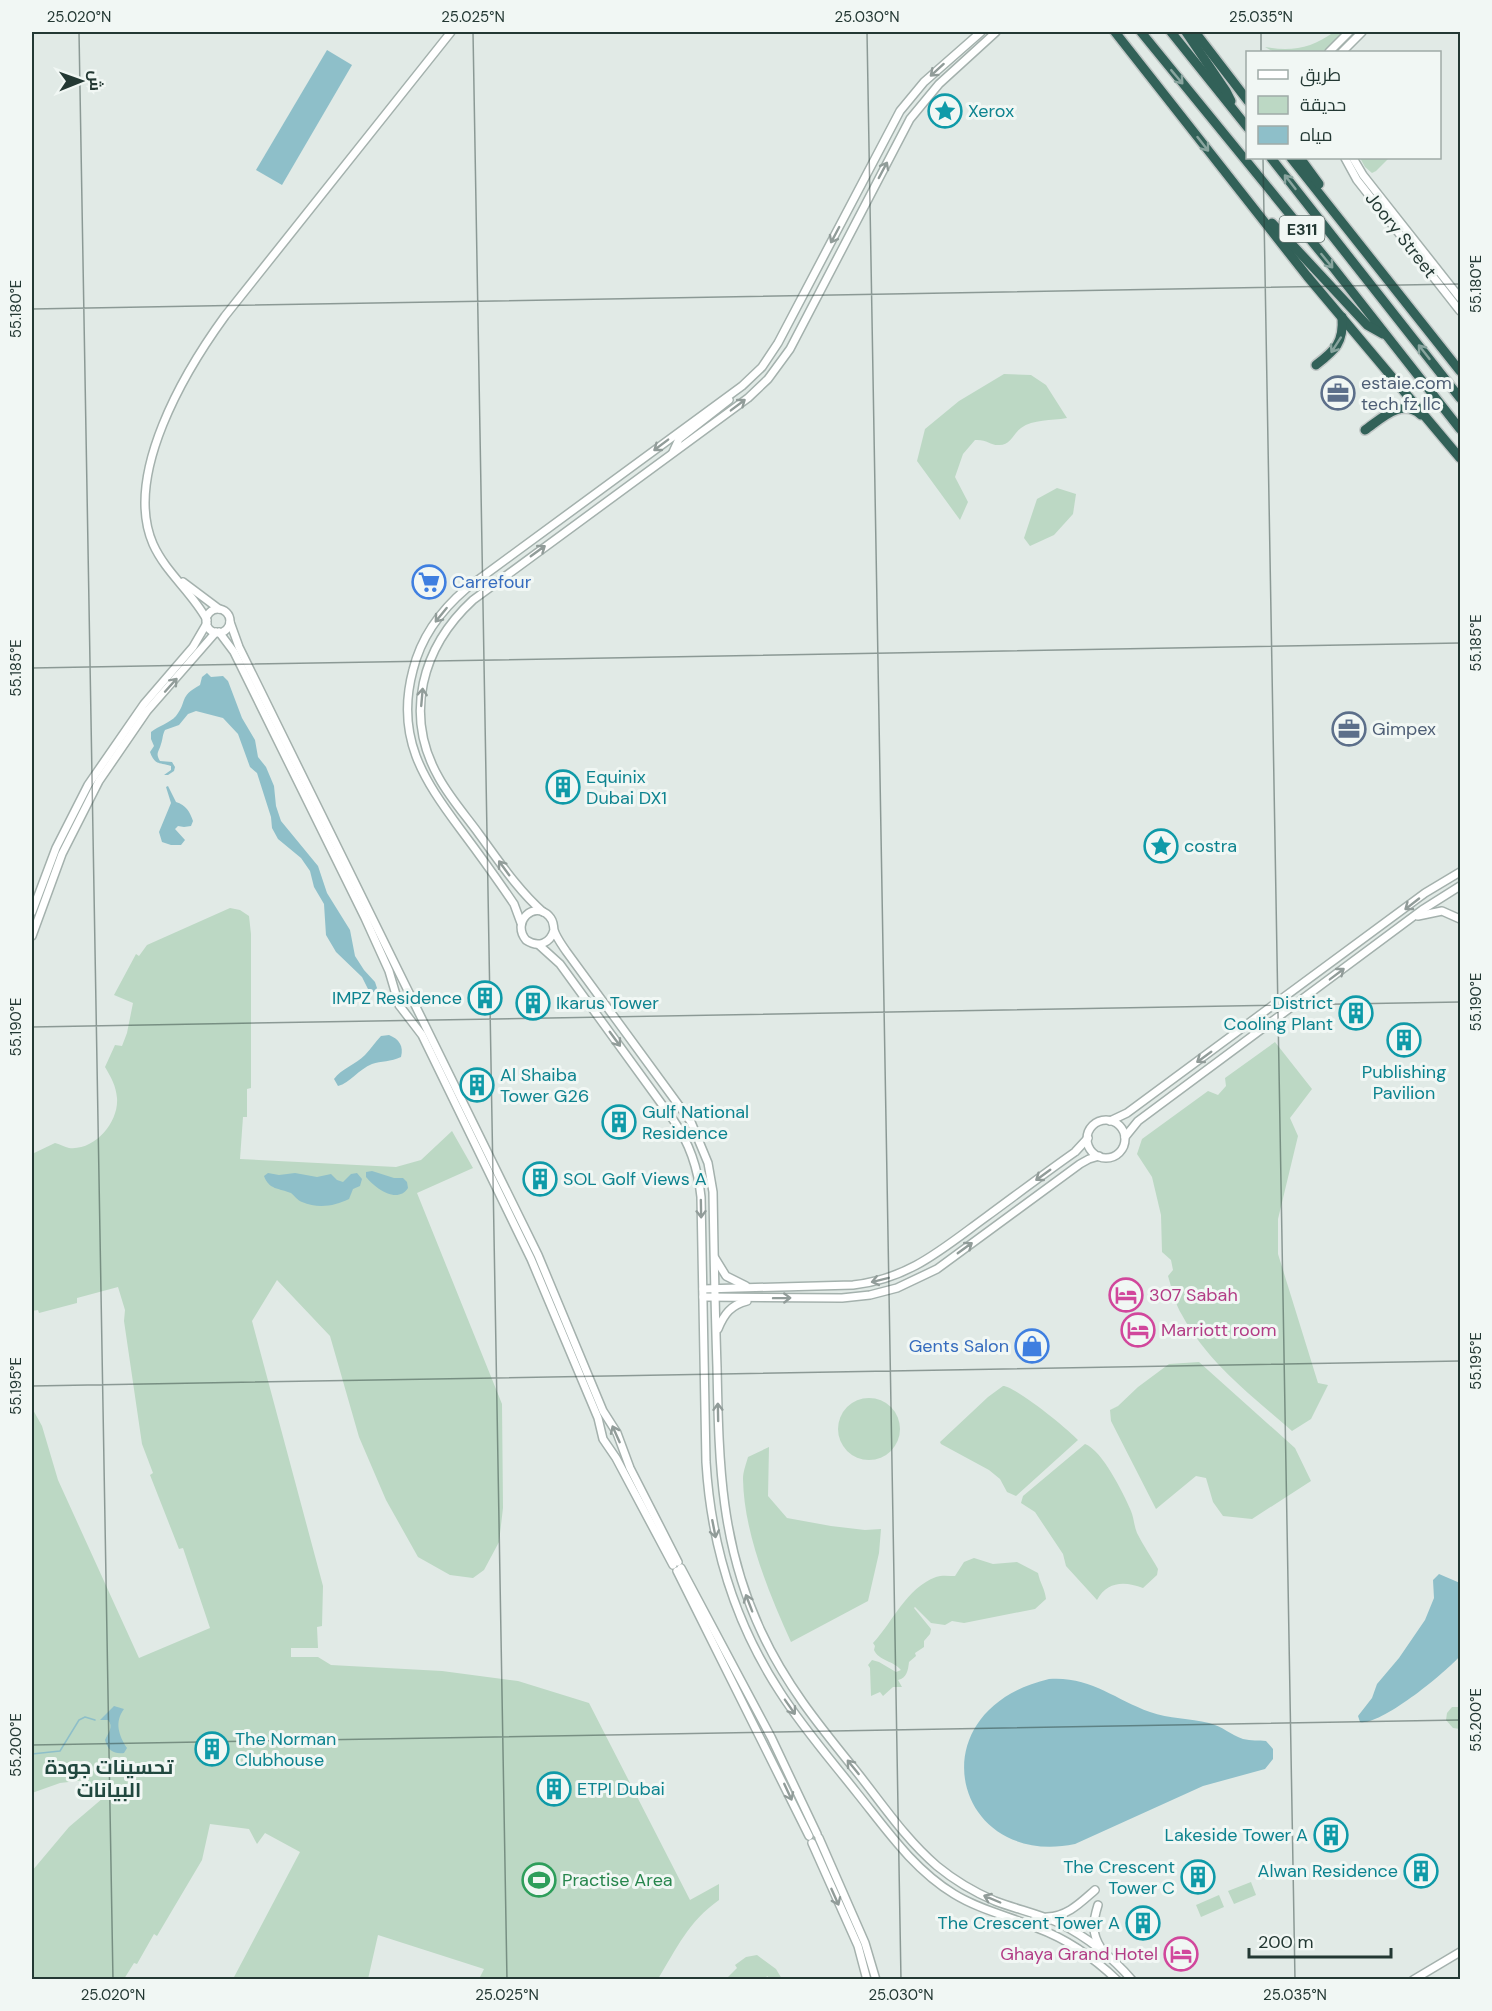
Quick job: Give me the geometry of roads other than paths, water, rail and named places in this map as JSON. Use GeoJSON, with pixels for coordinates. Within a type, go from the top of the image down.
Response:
{"type":"FeatureCollection","features":[{"type":"Feature","properties":{"kind":"highway"},"geometry":{"type":"LineString","coordinates":[[1115,32],[1254,209],[1461,458]]}},
{"type":"Feature","properties":{"kind":"highway","name":"E311"},"geometry":{"type":"LineString","coordinates":[[1141,32],[1461,429]]}},
{"type":"Feature","properties":{"kind":"highway"},"geometry":{"type":"LineString","coordinates":[[1171,32],[1246,126]]}},
{"type":"Feature","properties":{"kind":"highway"},"geometry":{"type":"LineString","coordinates":[[1186,32],[1227,91],[1233,110]]}},
{"type":"Feature","properties":{"kind":"highway"},"geometry":{"type":"LineString","coordinates":[[1195,32],[1246,98]]}},
{"type":"Feature","properties":{"kind":"highway"},"geometry":{"type":"LineString","coordinates":[[1209,51],[1246,89]]}},
{"type":"Feature","properties":{"kind":"highway","name":"E311"},"geometry":{"type":"LineString","coordinates":[[1272,159],[1461,398]]}},
{"type":"Feature","properties":{"kind":"highway"},"geometry":{"type":"LineString","coordinates":[[1292,159],[1341,223],[1354,235]]}},
{"type":"Feature","properties":{"kind":"highway"},"geometry":{"type":"LineString","coordinates":[[1301,159],[1354,235],[1461,371]]}},
{"type":"Feature","properties":{"kind":"highway"},"geometry":{"type":"LineString","coordinates":[[1254,209],[1268,219],[1367,325],[1386,335]]}},
{"type":"Feature","properties":{"kind":"highway"},"geometry":{"type":"LineString","coordinates":[[1316,365],[1331,353],[1340,340],[1342,317]]}},
{"type":"Feature","properties":{"kind":"highway"},"geometry":{"type":"LineString","coordinates":[[1365,430],[1395,410],[1411,408],[1419,412],[1450,444]]}},
{"type":"Feature","properties":{"kind":"street"},"geometry":{"type":"LineString","coordinates":[[451,32],[236,302],[206,344],[186,376],[155,448],[145,492],[145,514],[157,552],[207,621],[210,629],[218,632],[228,641],[365,918],[389,971],[397,1002],[422,1035],[531,1258],[598,1418],[604,1442],[619,1463],[677,1566]]}},
{"type":"Feature","properties":{"kind":"street"},"geometry":{"type":"LineString","coordinates":[[981,32],[924,82],[906,103],[778,344],[762,367],[742,386],[567,511],[459,595],[437,620],[423,642],[413,668],[408,696],[408,724],[416,759],[436,797],[514,904],[521,923],[521,932],[526,940],[539,945],[560,964],[691,1151],[700,1185],[705,1500],[715,1550],[736,1606],[771,1677],[865,1809],[895,1846],[923,1871],[953,1894],[980,1908],[1040,1928],[1063,1940],[1085,1954],[1117,1980]]}},
{"type":"Feature","properties":{"kind":"street"},"geometry":{"type":"LineString","coordinates":[[996,32],[939,84],[910,119],[790,349],[774,372],[748,398],[473,600],[446,629],[434,650],[421,697],[421,721],[425,745],[446,789],[522,891],[550,917],[554,930],[566,951],[678,1098],[698,1135],[708,1163],[713,1192],[719,1459],[727,1527],[745,1592],[777,1664],[808,1711],[925,1855],[976,1892],[1070,1929],[1104,1952]]}},
{"type":"Feature","properties":{"kind":"street"},"geometry":{"type":"LineString","coordinates":[[1330,51],[1349,32]]}},
{"type":"Feature","properties":{"kind":"street"},"geometry":{"type":"LineString","coordinates":[[1343,51],[1362,32]]}},
{"type":"Feature","properties":{"kind":"street","name":"Joory Street"},"geometry":{"type":"LineString","coordinates":[[1345,159],[1357,180],[1461,311]]}},
{"type":"Feature","properties":{"kind":"street","name":"Joory Street"},"geometry":{"type":"LineString","coordinates":[[1354,159],[1371,186],[1461,298]]}},
{"type":"Feature","properties":{"kind":"street"},"geometry":{"type":"LineString","coordinates":[[1349,167],[1364,183],[1371,186]]}},
{"type":"Feature","properties":{"kind":"street"},"geometry":{"type":"LineString","coordinates":[[1403,238],[1425,254]]}},
{"type":"Feature","properties":{"kind":"street"},"geometry":{"type":"LineString","coordinates":[[673,452],[679,439],[738,393],[742,386]]}},
{"type":"Feature","properties":{"kind":"street"},"geometry":{"type":"LineString","coordinates":[[171,572],[227,613],[239,647],[533,1246],[603,1411],[617,1433],[630,1468],[677,1566],[688,1597],[814,1838],[865,1943],[876,1980]]}},
{"type":"Feature","properties":{"kind":"street"},"geometry":{"type":"LineString","coordinates":[[32,912],[59,840],[88,785],[112,747],[144,704],[197,642],[211,612],[219,609]]}},
{"type":"Feature","properties":{"kind":"street"},"geometry":{"type":"LineString","coordinates":[[32,936],[62,854],[99,781],[147,711],[207,643],[218,632],[226,629],[230,622]]}},
{"type":"Feature","properties":{"kind":"street"},"geometry":{"type":"LineString","coordinates":[[207,643],[219,639],[228,641]]}},
{"type":"Feature","properties":{"kind":"street"},"geometry":{"type":"LineString","coordinates":[[412,647],[423,642]]}},
{"type":"Feature","properties":{"kind":"street"},"geometry":{"type":"LineString","coordinates":[[703,1293],[715,1289],[865,1284],[895,1276],[1079,1149],[1088,1138],[1093,1126],[1101,1121],[1110,1121],[1128,1113],[1425,893],[1461,872]]}},
{"type":"Feature","properties":{"kind":"street"},"geometry":{"type":"LineString","coordinates":[[1088,1138],[1090,1149],[1099,1156],[1108,1158],[1118,1154],[1124,1145],[1125,1137],[1138,1120],[1413,917],[1461,886]]}},
{"type":"Feature","properties":{"kind":"street"},"geometry":{"type":"LineString","coordinates":[[521,923],[528,914],[535,911],[543,912]]}},
{"type":"Feature","properties":{"kind":"street"},"geometry":{"type":"LineString","coordinates":[[1413,917],[1437,911],[1461,919]]}},
{"type":"Feature","properties":{"kind":"street"},"geometry":{"type":"LineString","coordinates":[[539,945],[549,940],[554,930]]}},
{"type":"Feature","properties":{"kind":"street"},"geometry":{"type":"LineString","coordinates":[[1110,1121],[1121,1128],[1125,1137]]}},
{"type":"Feature","properties":{"kind":"street"},"geometry":{"type":"LineString","coordinates":[[703,1293],[715,1298],[856,1297],[908,1284],[937,1269],[1084,1161],[1099,1156]]}},
{"type":"Feature","properties":{"kind":"street"},"geometry":{"type":"LineString","coordinates":[[714,1258],[730,1279],[751,1288]]}},
{"type":"Feature","properties":{"kind":"street"},"geometry":{"type":"LineString","coordinates":[[716,1334],[722,1318],[730,1309],[741,1302],[756,1299]]}},
{"type":"Feature","properties":{"kind":"street"},"geometry":{"type":"LineString","coordinates":[[814,1838],[858,1946],[867,1980]]}},
{"type":"Feature","properties":{"kind":"street"},"geometry":{"type":"LineString","coordinates":[[1044,1917],[1056,1916],[1072,1910],[1095,1890]]}},
{"type":"Feature","properties":{"kind":"street"},"geometry":{"type":"LineString","coordinates":[[1098,1905],[1093,1926],[1097,1942],[1132,1980]]}},
{"type":"Feature","properties":{"kind":"street"},"geometry":{"type":"LineString","coordinates":[[1413,1980],[1461,1952]]}},
{"type":"Feature","properties":{"kind":"water"},"geometry":{"type":"Polygon","coordinates":[[[327,50],[352,65],[282,185],[256,170],[327,50]]]}},
{"type":"Feature","properties":{"kind":"water"},"geometry":{"type":"Polygon","coordinates":[[[207,673],[211,677],[223,676],[228,681],[242,718],[255,740],[258,757],[266,767],[274,786],[276,806],[281,821],[318,866],[327,893],[350,930],[355,956],[375,982],[377,988],[374,992],[369,991],[362,977],[336,952],[326,935],[324,904],[314,887],[310,871],[301,858],[278,839],[272,828],[271,817],[257,773],[250,767],[238,734],[223,718],[196,711],[188,714],[179,725],[165,730],[158,754],[160,761],[172,762],[175,767],[174,771],[164,775],[171,770],[171,766],[154,760],[150,752],[154,746],[151,732],[176,716],[186,696],[200,685],[202,677],[207,673]]]}},
{"type":"Feature","properties":{"kind":"water"},"geometry":{"type":"Polygon","coordinates":[[[168,786],[176,802],[187,809],[193,821],[191,826],[178,826],[175,829],[185,840],[181,845],[162,842],[159,832],[171,803],[166,787],[168,786]]]}},
{"type":"Feature","properties":{"kind":"water"},"geometry":{"type":"Polygon","coordinates":[[[389,1035],[400,1043],[401,1057],[372,1064],[338,1086],[334,1079],[337,1075],[365,1055],[381,1036],[389,1035]]]}},
{"type":"Feature","properties":{"kind":"water"},"geometry":{"type":"Polygon","coordinates":[[[372,1171],[394,1178],[403,1178],[408,1188],[398,1195],[386,1193],[366,1177],[366,1172],[372,1171]]]}},
{"type":"Feature","properties":{"kind":"water"},"geometry":{"type":"Polygon","coordinates":[[[268,1173],[279,1175],[295,1173],[317,1177],[331,1174],[343,1182],[351,1174],[357,1173],[362,1179],[360,1186],[353,1189],[349,1199],[332,1205],[320,1206],[302,1202],[291,1193],[275,1188],[266,1181],[264,1176],[268,1173]]]}},
{"type":"Feature","properties":{"kind":"water"},"geometry":{"type":"Polygon","coordinates":[[[1439,1574],[1460,1583],[1460,1656],[1428,1685],[1397,1707],[1383,1716],[1360,1722],[1358,1716],[1372,1698],[1377,1684],[1399,1658],[1425,1620],[1434,1598],[1433,1580],[1439,1574]]]}},
{"type":"Feature","properties":{"kind":"water"},"geometry":{"type":"Polygon","coordinates":[[[1049,1679],[1077,1681],[1150,1712],[1209,1723],[1243,1739],[1266,1741],[1273,1749],[1273,1759],[1265,1769],[1203,1786],[1075,1844],[1033,1845],[1000,1833],[978,1811],[966,1783],[966,1752],[979,1722],[1006,1696],[1049,1679]]]}},
{"type":"Feature","properties":{"kind":"water"},"geometry":{"type":"Polygon","coordinates":[[[114,1706],[124,1709],[118,1724],[127,1748],[124,1753],[114,1752],[108,1747],[105,1740],[110,1725],[108,1720],[100,1720],[114,1706]]]}},
{"type":"Feature","properties":{"kind":"waterway"},"geometry":{"type":"LineString","coordinates":[[32,1754],[60,1751],[79,1720],[85,1717],[95,1720]]}},
{"type":"Feature","properties":{"kind":"place","name":"Xerox"},"geometry":{"type":"Point","coordinates":[945,111]}},
{"type":"Feature","properties":{"kind":"place","name":"estaie.com tech fz llc"},"geometry":{"type":"Point","coordinates":[1338,393]}},
{"type":"Feature","properties":{"kind":"place","name":"Carrefour"},"geometry":{"type":"Point","coordinates":[429,582]}},
{"type":"Feature","properties":{"kind":"place","name":"Gimpex"},"geometry":{"type":"Point","coordinates":[1349,729]}},
{"type":"Feature","properties":{"kind":"place","name":"Equinix Dubai DX1"},"geometry":{"type":"Point","coordinates":[563,787]}},
{"type":"Feature","properties":{"kind":"place","name":"costra"},"geometry":{"type":"Point","coordinates":[1161,846]}},
{"type":"Feature","properties":{"kind":"place","name":"IMPZ Residence"},"geometry":{"type":"Point","coordinates":[485,998]}},
{"type":"Feature","properties":{"kind":"place","name":"Ikarus Tower"},"geometry":{"type":"Point","coordinates":[533,1003]}},
{"type":"Feature","properties":{"kind":"place","name":"District Cooling Plant"},"geometry":{"type":"Point","coordinates":[1356,1013]}},
{"type":"Feature","properties":{"kind":"place","name":"Publishing Pavilion"},"geometry":{"type":"Point","coordinates":[1404,1040]}},
{"type":"Feature","properties":{"kind":"place","name":"Al Shaiba Tower G26"},"geometry":{"type":"Point","coordinates":[477,1085]}},
{"type":"Feature","properties":{"kind":"place","name":"Gulf National Residence"},"geometry":{"type":"Point","coordinates":[619,1122]}},
{"type":"Feature","properties":{"kind":"place","name":"SOL Golf Views A"},"geometry":{"type":"Point","coordinates":[540,1179]}},
{"type":"Feature","properties":{"kind":"place","name":"307 Sabah"},"geometry":{"type":"Point","coordinates":[1126,1295]}},
{"type":"Feature","properties":{"kind":"place","name":"Marriott room"},"geometry":{"type":"Point","coordinates":[1138,1330]}},
{"type":"Feature","properties":{"kind":"place","name":"Gents Salon"},"geometry":{"type":"Point","coordinates":[1032,1346]}},
{"type":"Feature","properties":{"kind":"place","name":"The Norman Clubhouse"},"geometry":{"type":"Point","coordinates":[212,1749]}},
{"type":"Feature","properties":{"kind":"place","name":"ETPI Dubai"},"geometry":{"type":"Point","coordinates":[554,1789]}},
{"type":"Feature","properties":{"kind":"place","name":"Lakeside Tower A"},"geometry":{"type":"Point","coordinates":[1331,1835]}},
{"type":"Feature","properties":{"kind":"place","name":"Alwan Residence"},"geometry":{"type":"Point","coordinates":[1421,1871]}},
{"type":"Feature","properties":{"kind":"place","name":"The Crescent Tower C"},"geometry":{"type":"Point","coordinates":[1198,1877]}},
{"type":"Feature","properties":{"kind":"place","name":"Practise Area"},"geometry":{"type":"Point","coordinates":[539,1880]}},
{"type":"Feature","properties":{"kind":"place","name":"The Crescent Tower A"},"geometry":{"type":"Point","coordinates":[1143,1923]}},
{"type":"Feature","properties":{"kind":"place","name":"Ghaya Grand Hotel"},"geometry":{"type":"Point","coordinates":[1181,1954]}},
{"type":"Feature","properties":{"kind":"district","name":"تحسينات جودة البيانات"},"geometry":{"type":"Point","coordinates":[109,1778]}}]}
